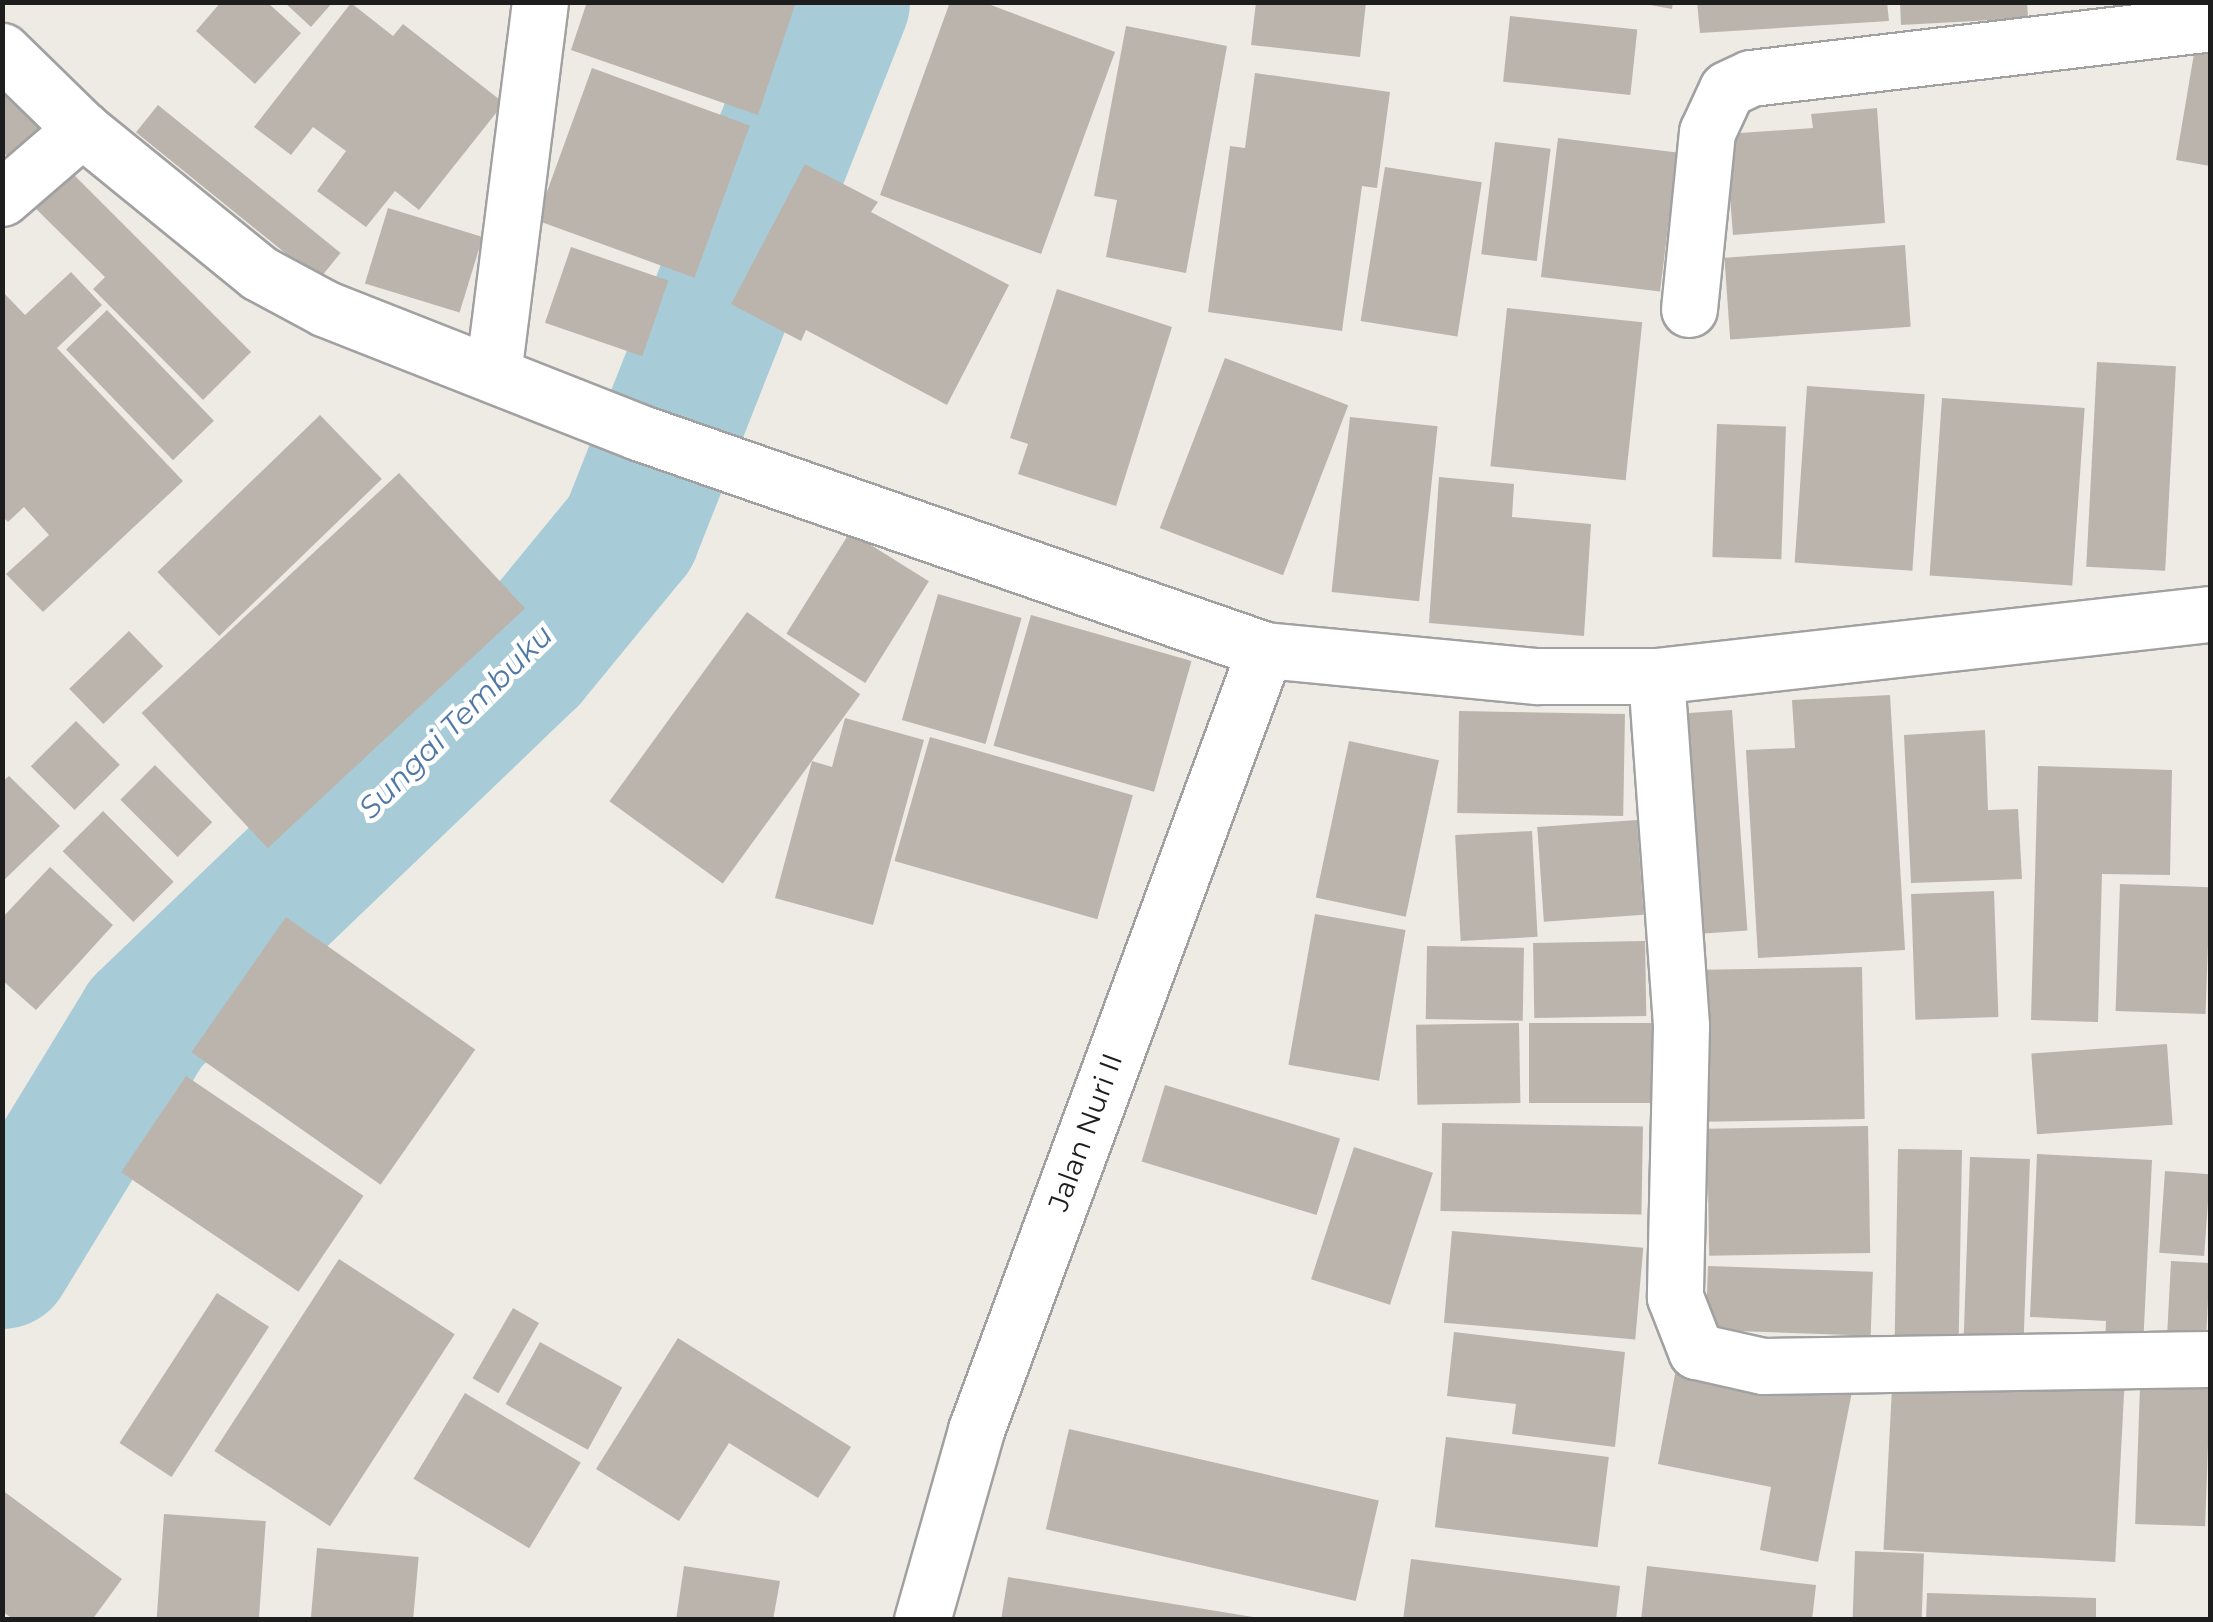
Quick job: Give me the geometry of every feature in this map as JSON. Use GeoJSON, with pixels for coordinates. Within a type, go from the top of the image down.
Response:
{"type":"FeatureCollection","features":[{"type":"Feature","properties":{"kind":"street"},"geometry":{"type":"LineString","coordinates":[[493,374],[540,2]]}},
{"type":"Feature","properties":{"kind":"street"},"geometry":{"type":"LineString","coordinates":[[1689,309],[1707,132],[1726,89],[1751,78],[2210,24]]}},
{"type":"Feature","properties":{"kind":"street"},"geometry":{"type":"LineString","coordinates":[[2,50],[82,129],[259,273],[638,432],[1265,650],[1537,676],[1656,676],[2210,614]]}},
{"type":"Feature","properties":{"kind":"street"},"geometry":{"type":"LineString","coordinates":[[2,198],[82,129]]}},
{"type":"Feature","properties":{"kind":"street","name":"Jalan Nuri II"},"geometry":{"type":"LineString","coordinates":[[922,1620],[976,1430],[1265,650]]}},
{"type":"Feature","properties":{"kind":"street"},"geometry":{"type":"LineString","coordinates":[[1656,676],[1681,1026],[1675,1297],[1696,1350],[1763,1366],[2210,1359]]}},
{"type":"Feature","properties":{"kind":"building"},"geometry":{"type":"Polygon","coordinates":[[[221,2],[267,2],[301,33],[255,84],[196,31],[221,2]]]}},
{"type":"Feature","properties":{"kind":"building"},"geometry":{"type":"Polygon","coordinates":[[[284,2],[333,2],[311,27],[284,2]]]}},
{"type":"Feature","properties":{"kind":"building"},"geometry":{"type":"Polygon","coordinates":[[[587,2],[796,2],[758,115],[571,50],[587,2]]]}},
{"type":"Feature","properties":{"kind":"building"},"geometry":{"type":"Polygon","coordinates":[[[950,2],[983,2],[1115,52],[1041,254],[880,195],[950,2]]]}},
{"type":"Feature","properties":{"kind":"building"},"geometry":{"type":"Polygon","coordinates":[[[1256,2],[1366,2],[1360,57],[1251,45],[1256,2]]]}},
{"type":"Feature","properties":{"kind":"building"},"geometry":{"type":"Polygon","coordinates":[[[1634,2],[1673,2],[1672,9],[1634,2]]]}},
{"type":"Feature","properties":{"kind":"building"},"geometry":{"type":"Polygon","coordinates":[[[1697,2],[1887,2],[1889,21],[1700,33],[1697,2]]]}},
{"type":"Feature","properties":{"kind":"building"},"geometry":{"type":"Polygon","coordinates":[[[1900,2],[2027,2],[2028,18],[1901,25],[1900,2]]]}},
{"type":"Feature","properties":{"kind":"building"},"geometry":{"type":"Polygon","coordinates":[[[351,3],[393,36],[403,24],[504,103],[419,210],[395,191],[366,227],[317,191],[346,151],[313,127],[291,155],[254,127],[351,3]]]}},
{"type":"Feature","properties":{"kind":"building"},"geometry":{"type":"Polygon","coordinates":[[[1510,16],[1637,29],[1630,95],[1503,82],[1510,16]]]}},
{"type":"Feature","properties":{"kind":"building"},"geometry":{"type":"Polygon","coordinates":[[[1126,26],[1227,46],[1186,273],[1106,257],[1117,200],[1094,196],[1126,26]]]}},
{"type":"Feature","properties":{"kind":"building"},"geometry":{"type":"Polygon","coordinates":[[[2198,30],[2210,32],[2210,166],[2176,160],[2198,30]]]}},
{"type":"Feature","properties":{"kind":"building"},"geometry":{"type":"Polygon","coordinates":[[[592,68],[750,125],[694,278],[537,220],[592,68]]]}},
{"type":"Feature","properties":{"kind":"building"},"geometry":{"type":"Polygon","coordinates":[[[1255,73],[1390,92],[1377,188],[1362,186],[1342,331],[1208,312],[1230,146],[1245,148],[1255,73]]]}},
{"type":"Feature","properties":{"kind":"building"},"geometry":{"type":"Polygon","coordinates":[[[2,84],[56,143],[24,174],[2,151],[2,84]]]}},
{"type":"Feature","properties":{"kind":"building"},"geometry":{"type":"Polygon","coordinates":[[[158,105],[341,253],[319,280],[136,132],[158,105]]]}},
{"type":"Feature","properties":{"kind":"building"},"geometry":{"type":"Polygon","coordinates":[[[1877,108],[1885,223],[1733,235],[1725,134],[1813,128],[1811,114],[1877,108]]]}},
{"type":"Feature","properties":{"kind":"building"},"geometry":{"type":"Polygon","coordinates":[[[1558,138],[1677,153],[1660,292],[1541,277],[1558,138]]]}},
{"type":"Feature","properties":{"kind":"building"},"geometry":{"type":"Polygon","coordinates":[[[1495,142],[1551,149],[1537,261],[1481,254],[1495,142]]]}},
{"type":"Feature","properties":{"kind":"building"},"geometry":{"type":"Polygon","coordinates":[[[62,163],[251,352],[203,400],[93,289],[105,277],[26,199],[62,163]]]}},
{"type":"Feature","properties":{"kind":"building"},"geometry":{"type":"Polygon","coordinates":[[[805,164],[878,202],[871,212],[1009,285],[947,405],[806,330],[801,341],[731,304],[805,164]]]}},
{"type":"Feature","properties":{"kind":"building"},"geometry":{"type":"Polygon","coordinates":[[[1385,167],[1482,182],[1457,336],[1361,321],[1385,167]]]}},
{"type":"Feature","properties":{"kind":"building"},"geometry":{"type":"Polygon","coordinates":[[[388,208],[483,237],[460,312],[365,284],[388,208]]]}},
{"type":"Feature","properties":{"kind":"building"},"geometry":{"type":"Polygon","coordinates":[[[1905,245],[1911,327],[1730,339],[1724,258],[1905,245]]]}},
{"type":"Feature","properties":{"kind":"building"},"geometry":{"type":"Polygon","coordinates":[[[571,247],[668,281],[642,356],[545,323],[571,247]]]}},
{"type":"Feature","properties":{"kind":"building"},"geometry":{"type":"Polygon","coordinates":[[[71,272],[102,305],[57,348],[183,481],[43,612],[6,574],[49,535],[24,507],[8,522],[2,516],[2,291],[25,315],[71,272]]]}},
{"type":"Feature","properties":{"kind":"building"},"geometry":{"type":"Polygon","coordinates":[[[1057,289],[1172,327],[1116,506],[1018,474],[1028,444],[1010,438],[1057,289]]]}},
{"type":"Feature","properties":{"kind":"building"},"geometry":{"type":"Polygon","coordinates":[[[1507,308],[1642,322],[1626,480],[1490,466],[1507,308]]]}},
{"type":"Feature","properties":{"kind":"building"},"geometry":{"type":"Polygon","coordinates":[[[107,310],[214,421],[173,460],[66,350],[107,310]]]}},
{"type":"Feature","properties":{"kind":"building"},"geometry":{"type":"Polygon","coordinates":[[[1225,358],[1348,405],[1283,575],[1160,528],[1225,358]]]}},
{"type":"Feature","properties":{"kind":"building"},"geometry":{"type":"Polygon","coordinates":[[[2097,362],[2176,366],[2165,571],[2086,567],[2097,362]]]}},
{"type":"Feature","properties":{"kind":"building"},"geometry":{"type":"Polygon","coordinates":[[[1807,386],[1925,394],[1912,571],[1795,563],[1807,386]]]}},
{"type":"Feature","properties":{"kind":"building"},"geometry":{"type":"Polygon","coordinates":[[[1942,398],[2085,408],[2072,586],[1930,576],[1942,398]]]}},
{"type":"Feature","properties":{"kind":"building"},"geometry":{"type":"Polygon","coordinates":[[[320,415],[382,479],[219,636],[157,572],[320,415]]]}},
{"type":"Feature","properties":{"kind":"building"},"geometry":{"type":"Polygon","coordinates":[[[1350,417],[1438,426],[1419,601],[1332,592],[1350,417]]]}},
{"type":"Feature","properties":{"kind":"building"},"geometry":{"type":"Polygon","coordinates":[[[1717,424],[1786,426],[1781,559],[1712,557],[1717,424]]]}},
{"type":"Feature","properties":{"kind":"building"},"geometry":{"type":"Polygon","coordinates":[[[399,473],[525,608],[268,848],[142,713],[399,473]]]}},
{"type":"Feature","properties":{"kind":"building"},"geometry":{"type":"Polygon","coordinates":[[[1439,477],[1514,484],[1512,517],[1591,524],[1584,636],[1429,623],[1439,477]]]}},
{"type":"Feature","properties":{"kind":"building"},"geometry":{"type":"Polygon","coordinates":[[[850,532],[929,581],[865,683],[786,634],[850,532]]]}},
{"type":"Feature","properties":{"kind":"building"},"geometry":{"type":"Polygon","coordinates":[[[938,594],[1022,618],[986,744],[902,720],[938,594]]]}},
{"type":"Feature","properties":{"kind":"building"},"geometry":{"type":"Polygon","coordinates":[[[747,612],[860,694],[723,884],[609,801],[747,612]]]}},
{"type":"Feature","properties":{"kind":"building"},"geometry":{"type":"Polygon","coordinates":[[[1031,615],[1192,661],[1154,792],[994,746],[1031,615]]]}},
{"type":"Feature","properties":{"kind":"building"},"geometry":{"type":"Polygon","coordinates":[[[129,631],[163,666],[103,724],[69,689],[129,631]]]}},
{"type":"Feature","properties":{"kind":"building"},"geometry":{"type":"Polygon","coordinates":[[[1890,695],[1905,950],[1758,958],[1746,750],[1795,748],[1792,700],[1890,695]]]}},
{"type":"Feature","properties":{"kind":"building"},"geometry":{"type":"Polygon","coordinates":[[[1732,710],[1747,930],[1676,935],[1660,715],[1732,710]]]}},
{"type":"Feature","properties":{"kind":"building"},"geometry":{"type":"Polygon","coordinates":[[[1459,711],[1625,714],[1623,816],[1457,813],[1459,711]]]}},
{"type":"Feature","properties":{"kind":"building"},"geometry":{"type":"Polygon","coordinates":[[[845,718],[924,740],[873,925],[775,898],[812,761],[832,767],[845,718]]]}},
{"type":"Feature","properties":{"kind":"building"},"geometry":{"type":"Polygon","coordinates":[[[76,721],[120,765],[75,810],[31,766],[76,721]]]}},
{"type":"Feature","properties":{"kind":"building"},"geometry":{"type":"Polygon","coordinates":[[[1985,730],[1988,810],[2018,809],[2022,879],[1911,883],[1904,735],[1985,730]]]}},
{"type":"Feature","properties":{"kind":"building"},"geometry":{"type":"Polygon","coordinates":[[[930,737],[1133,795],[1097,919],[894,861],[930,737]]]}},
{"type":"Feature","properties":{"kind":"building"},"geometry":{"type":"Polygon","coordinates":[[[1349,741],[1439,760],[1406,917],[1316,898],[1349,741]]]}},
{"type":"Feature","properties":{"kind":"building"},"geometry":{"type":"Polygon","coordinates":[[[155,765],[212,822],[178,857],[120,800],[155,765]]]}},
{"type":"Feature","properties":{"kind":"building"},"geometry":{"type":"Polygon","coordinates":[[[2038,766],[2172,770],[2170,875],[2102,874],[2098,1022],[2031,1020],[2038,766]]]}},
{"type":"Feature","properties":{"kind":"building"},"geometry":{"type":"Polygon","coordinates":[[[9,776],[60,826],[2,882],[2,782],[9,776]]]}},
{"type":"Feature","properties":{"kind":"building"},"geometry":{"type":"Polygon","coordinates":[[[103,811],[174,882],[133,922],[63,851],[103,811]]]}},
{"type":"Feature","properties":{"kind":"building"},"geometry":{"type":"Polygon","coordinates":[[[1637,820],[1644,915],[1544,922],[1537,827],[1637,820]]]}},
{"type":"Feature","properties":{"kind":"building"},"geometry":{"type":"Polygon","coordinates":[[[1532,831],[1538,937],[1461,941],[1455,835],[1532,831]]]}},
{"type":"Feature","properties":{"kind":"building"},"geometry":{"type":"Polygon","coordinates":[[[50,867],[113,925],[36,1010],[2,980],[2,918],[50,867]]]}},
{"type":"Feature","properties":{"kind":"building"},"geometry":{"type":"Polygon","coordinates":[[[2120,884],[2210,887],[2206,1014],[2116,1011],[2120,884]]]}},
{"type":"Feature","properties":{"kind":"building"},"geometry":{"type":"Polygon","coordinates":[[[1994,891],[1998,1017],[1915,1020],[1911,894],[1994,891]]]}},
{"type":"Feature","properties":{"kind":"building"},"geometry":{"type":"Polygon","coordinates":[[[1315,914],[1406,930],[1379,1081],[1288,1065],[1315,914]]]}},
{"type":"Feature","properties":{"kind":"building"},"geometry":{"type":"Polygon","coordinates":[[[286,917],[475,1049],[381,1185],[191,1052],[286,917]]]}},
{"type":"Feature","properties":{"kind":"building"},"geometry":{"type":"Polygon","coordinates":[[[1645,941],[1646,1016],[1534,1018],[1533,943],[1645,941]]]}},
{"type":"Feature","properties":{"kind":"building"},"geometry":{"type":"Polygon","coordinates":[[[1427,946],[1524,948],[1523,1021],[1426,1019],[1427,946]]]}},
{"type":"Feature","properties":{"kind":"building"},"geometry":{"type":"Polygon","coordinates":[[[1862,967],[1865,1119],[1707,1122],[1704,970],[1862,967]]]}},
{"type":"Feature","properties":{"kind":"building"},"geometry":{"type":"Polygon","coordinates":[[[1519,1023],[1520,1103],[1417,1105],[1416,1025],[1519,1023]]]}},
{"type":"Feature","properties":{"kind":"building"},"geometry":{"type":"Polygon","coordinates":[[[1529,1023],[1658,1023],[1658,1103],[1529,1103],[1529,1023]]]}},
{"type":"Feature","properties":{"kind":"building"},"geometry":{"type":"Polygon","coordinates":[[[2167,1044],[2173,1125],[2037,1134],[2031,1053],[2167,1044]]]}},
{"type":"Feature","properties":{"kind":"building"},"geometry":{"type":"Polygon","coordinates":[[[186,1076],[363,1196],[299,1292],[121,1172],[186,1076]]]}},
{"type":"Feature","properties":{"kind":"building"},"geometry":{"type":"Polygon","coordinates":[[[1165,1085],[1340,1139],[1317,1215],[1142,1162],[1165,1085]]]}},
{"type":"Feature","properties":{"kind":"building"},"geometry":{"type":"Polygon","coordinates":[[[1442,1123],[1643,1127],[1641,1214],[1440,1211],[1442,1123]]]}},
{"type":"Feature","properties":{"kind":"building"},"geometry":{"type":"Polygon","coordinates":[[[1868,1126],[1870,1253],[1709,1256],[1707,1129],[1868,1126]]]}},
{"type":"Feature","properties":{"kind":"building"},"geometry":{"type":"Polygon","coordinates":[[[1354,1147],[1433,1173],[1390,1305],[1311,1279],[1354,1147]]]}},
{"type":"Feature","properties":{"kind":"building"},"geometry":{"type":"Polygon","coordinates":[[[1898,1149],[1962,1150],[1959,1336],[1895,1335],[1898,1149]]]}},
{"type":"Feature","properties":{"kind":"building"},"geometry":{"type":"Polygon","coordinates":[[[2037,1154],[2152,1160],[2143,1348],[2105,1346],[2106,1321],[2030,1317],[2037,1154]]]}},
{"type":"Feature","properties":{"kind":"building"},"geometry":{"type":"Polygon","coordinates":[[[1970,1157],[2030,1159],[2024,1341],[1964,1339],[1970,1157]]]}},
{"type":"Feature","properties":{"kind":"building"},"geometry":{"type":"Polygon","coordinates":[[[2165,1171],[2210,1174],[2204,1256],[2159,1253],[2165,1171]]]}},
{"type":"Feature","properties":{"kind":"building"},"geometry":{"type":"Polygon","coordinates":[[[1452,1231],[1643,1248],[1635,1339],[1444,1323],[1452,1231]]]}},
{"type":"Feature","properties":{"kind":"building"},"geometry":{"type":"Polygon","coordinates":[[[339,1259],[455,1334],[330,1526],[214,1451],[339,1259]]]}},
{"type":"Feature","properties":{"kind":"building"},"geometry":{"type":"Polygon","coordinates":[[[2171,1261],[2210,1263],[2206,1341],[2167,1339],[2171,1261]]]}},
{"type":"Feature","properties":{"kind":"building"},"geometry":{"type":"Polygon","coordinates":[[[1708,1266],[1873,1272],[1871,1336],[1706,1330],[1708,1266]]]}},
{"type":"Feature","properties":{"kind":"building"},"geometry":{"type":"Polygon","coordinates":[[[217,1293],[269,1327],[172,1477],[120,1443],[217,1293]]]}},
{"type":"Feature","properties":{"kind":"building"},"geometry":{"type":"Polygon","coordinates":[[[513,1308],[539,1323],[498,1393],[472,1378],[513,1308]]]}},
{"type":"Feature","properties":{"kind":"building"},"geometry":{"type":"Polygon","coordinates":[[[1454,1332],[1625,1352],[1615,1447],[1512,1434],[1516,1404],[1447,1396],[1454,1332]]]}},
{"type":"Feature","properties":{"kind":"building"},"geometry":{"type":"Polygon","coordinates":[[[678,1338],[851,1447],[818,1498],[729,1443],[679,1521],[596,1469],[678,1338]]]}},
{"type":"Feature","properties":{"kind":"building"},"geometry":{"type":"Polygon","coordinates":[[[540,1342],[622,1388],[588,1450],[506,1404],[540,1342]]]}},
{"type":"Feature","properties":{"kind":"building"},"geometry":{"type":"Polygon","coordinates":[[[1676,1369],[1852,1392],[1818,1562],[1760,1550],[1771,1487],[1658,1464],[1676,1369]]]}},
{"type":"Feature","properties":{"kind":"building"},"geometry":{"type":"Polygon","coordinates":[[[1893,1369],[2125,1381],[2115,1562],[1884,1550],[1893,1369]]]}},
{"type":"Feature","properties":{"kind":"building"},"geometry":{"type":"Polygon","coordinates":[[[2140,1386],[2210,1388],[2205,1526],[2135,1524],[2140,1386]]]}},
{"type":"Feature","properties":{"kind":"building"},"geometry":{"type":"Polygon","coordinates":[[[465,1393],[581,1463],[529,1548],[413,1479],[465,1393]]]}},
{"type":"Feature","properties":{"kind":"building"},"geometry":{"type":"Polygon","coordinates":[[[1069,1429],[1379,1501],[1356,1601],[1046,1529],[1069,1429]]]}},
{"type":"Feature","properties":{"kind":"building"},"geometry":{"type":"Polygon","coordinates":[[[1446,1437],[1609,1457],[1598,1547],[1435,1527],[1446,1437]]]}},
{"type":"Feature","properties":{"kind":"building"},"geometry":{"type":"Polygon","coordinates":[[[2,1490],[122,1579],[92,1620],[14,1620],[2,1611],[2,1490]]]}},
{"type":"Feature","properties":{"kind":"building"},"geometry":{"type":"Polygon","coordinates":[[[164,1514],[266,1521],[259,1620],[157,1620],[164,1514]]]}},
{"type":"Feature","properties":{"kind":"building"},"geometry":{"type":"Polygon","coordinates":[[[317,1548],[419,1557],[413,1620],[311,1620],[317,1548]]]}},
{"type":"Feature","properties":{"kind":"building"},"geometry":{"type":"Polygon","coordinates":[[[1855,1551],[1924,1553],[1922,1620],[1853,1620],[1855,1551]]]}},
{"type":"Feature","properties":{"kind":"building"},"geometry":{"type":"Polygon","coordinates":[[[1411,1559],[1620,1586],[1616,1620],[1403,1620],[1411,1559]]]}},
{"type":"Feature","properties":{"kind":"building"},"geometry":{"type":"Polygon","coordinates":[[[684,1566],[780,1581],[773,1620],[676,1620],[684,1566]]]}},
{"type":"Feature","properties":{"kind":"building"},"geometry":{"type":"Polygon","coordinates":[[[1647,1566],[1816,1585],[1812,1620],[1641,1620],[1647,1566]]]}},
{"type":"Feature","properties":{"kind":"building"},"geometry":{"type":"Polygon","coordinates":[[[1008,1577],[1253,1617],[1253,1620],[1001,1620],[1008,1577]]]}},
{"type":"Feature","properties":{"kind":"building"},"geometry":{"type":"Polygon","coordinates":[[[1927,1593],[2096,1598],[2096,1620],[1926,1620],[1927,1593]]]}},
{"type":"Feature","properties":{"kind":"waterway","name":"Sungai Tembuku"},"geometry":{"type":"LineString","coordinates":[[2,1259],[146,1023],[528,657],[630,533],[840,2]]}}]}
